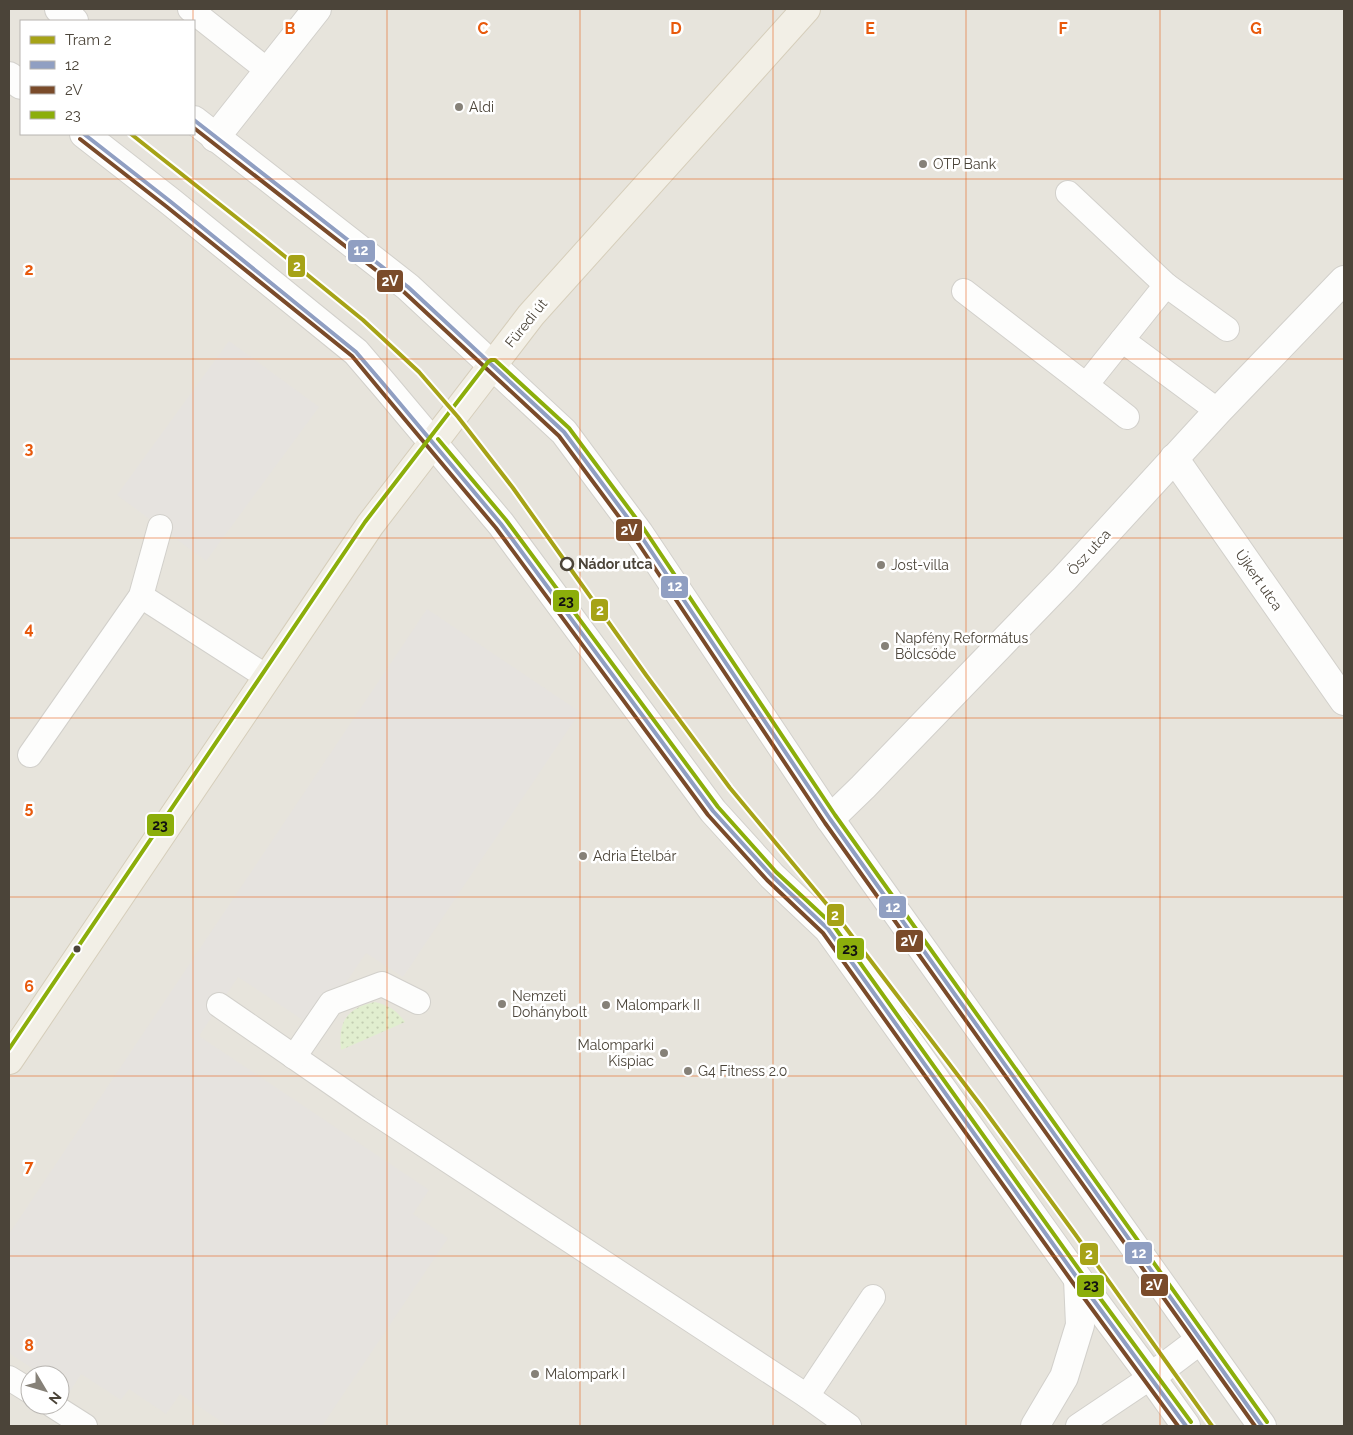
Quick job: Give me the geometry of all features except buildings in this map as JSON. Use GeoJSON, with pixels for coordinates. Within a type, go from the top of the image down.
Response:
{"type":"FeatureCollection","features":[{"type":"Feature","properties":{"kind":"main road","name":"Füredi út"},"geometry":{"type":"LineString","coordinates":[[9,1060],[370,525],[531,315],[806,9]]}},
{"type":"Feature","properties":{"kind":"street"},"geometry":{"type":"LineString","coordinates":[[59,9],[73,20]]}},
{"type":"Feature","properties":{"kind":"street"},"geometry":{"type":"LineString","coordinates":[[215,138],[317,9]]}},
{"type":"Feature","properties":{"kind":"street"},"geometry":{"type":"LineString","coordinates":[[9,76],[20,84]]}},
{"type":"Feature","properties":{"kind":"street"},"geometry":{"type":"LineString","coordinates":[[195,121],[408,287],[564,432],[639,533],[830,819],[1262,1426]]}},
{"type":"Feature","properties":{"kind":"street"},"geometry":{"type":"LineString","coordinates":[[85,135],[356,352],[501,524],[713,811],[772,876],[828,929],[1078,1279],[1186,1426]]}},
{"type":"Feature","properties":{"kind":"street","name":"Ösz utca"},"geometry":{"type":"LineString","coordinates":[[830,819],[864,787],[1064,579],[1218,411],[1344,280]]}},
{"type":"Feature","properties":{"kind":"street","name":"Újkert utca"},"geometry":{"type":"LineString","coordinates":[[1174,458],[1344,701]]}},
{"type":"Feature","properties":{"kind":"street"},"geometry":{"type":"LineString","coordinates":[[1035,1426],[1064,1377],[1080,1325],[1078,1279]]}},
{"type":"Feature","properties":{"kind":"street"},"geometry":{"type":"LineString","coordinates":[[1151,1377],[1200,1340]]}},
{"type":"Feature","properties":{"kind":"lane"},"geometry":{"type":"LineString","coordinates":[[190,9],[267,70]]}},
{"type":"Feature","properties":{"kind":"lane"},"geometry":{"type":"LineString","coordinates":[[1068,193],[1166,285],[1227,329]]}},
{"type":"Feature","properties":{"kind":"lane"},"geometry":{"type":"LineString","coordinates":[[1086,385],[1166,285]]}},
{"type":"Feature","properties":{"kind":"lane"},"geometry":{"type":"LineString","coordinates":[[964,291],[1127,417]]}},
{"type":"Feature","properties":{"kind":"lane"},"geometry":{"type":"LineString","coordinates":[[1122,340],[1218,411]]}},
{"type":"Feature","properties":{"kind":"lane"},"geometry":{"type":"LineString","coordinates":[[30,755],[141,596],[160,527]]}},
{"type":"Feature","properties":{"kind":"lane"},"geometry":{"type":"LineString","coordinates":[[141,596],[267,677]]}},
{"type":"Feature","properties":{"kind":"lane"},"geometry":{"type":"LineString","coordinates":[[294,1057],[331,1004],[382,984],[418,1002]]}},
{"type":"Feature","properties":{"kind":"lane"},"geometry":{"type":"LineString","coordinates":[[219,1005],[368,1108],[807,1396],[849,1426]]}},
{"type":"Feature","properties":{"kind":"lane"},"geometry":{"type":"LineString","coordinates":[[807,1396],[873,1297]]}},
{"type":"Feature","properties":{"kind":"lane"},"geometry":{"type":"LineString","coordinates":[[1078,1426],[1151,1377]]}},
{"type":"Feature","properties":{"kind":"lane"},"geometry":{"type":"LineString","coordinates":[[9,1378],[20,1385]]}},
{"type":"Feature","properties":{"kind":"lane"},"geometry":{"type":"LineString","coordinates":[[68,1415],[85,1426]]}},
{"type":"Feature","properties":{"kind":"shaded area"},"geometry":{"type":"Polygon","coordinates":[[[9,9],[1344,9],[1344,1426],[9,1426],[9,9]]]}},
{"type":"Feature","properties":{"kind":"shaded area"},"geometry":{"type":"Polygon","coordinates":[[[229,341],[319,407],[206,561],[117,495],[229,341]]]}},
{"type":"Feature","properties":{"kind":"shaded area"},"geometry":{"type":"Polygon","coordinates":[[[427,609],[580,712],[403,977],[366,953],[315,1028],[238,977],[199,1036],[429,1190],[413,1214],[448,1238],[322,1426],[228,1426],[180,1394],[166,1414],[129,1389],[121,1400],[81,1374],[70,1391],[70,1365],[27,1365],[9,1353],[9,1234],[427,609]]]}},
{"type":"Feature","properties":{"kind":"green space"},"geometry":{"type":"Polygon","coordinates":[[[375,1002],[392,1009],[405,1022],[341,1050],[341,1031],[346,1017],[357,1008],[375,1002]]]}},
{"type":"Feature","properties":{"kind":"tram line","name":"2"},"geometry":{"type":"LineString","coordinates":[[132,135],[363,320],[419,372],[458,417],[513,488],[646,675],[730,788],[839,919],[982,1107],[1212,1426]]}},
{"type":"Feature","properties":{"kind":"transit line","name":"12"},"geometry":{"type":"LineString","coordinates":[[195,121],[408,287],[564,432],[639,533],[830,819],[1262,1426]]}},
{"type":"Feature","properties":{"kind":"transit line","name":"2V"},"geometry":{"type":"LineString","coordinates":[[195,129],[404,292],[559,436],[634,537],[825,823],[1255,1426]]}},
{"type":"Feature","properties":{"kind":"transit line","name":"12"},"geometry":{"type":"LineString","coordinates":[[85,135],[356,352],[386,387],[501,524],[713,811],[772,876],[828,929],[1078,1279],[1186,1426]]}},
{"type":"Feature","properties":{"kind":"transit line","name":"2V"},"geometry":{"type":"LineString","coordinates":[[80,139],[352,356],[496,528],[708,815],[767,880],[823,933],[1073,1283],[1178,1426]]}},
{"type":"Feature","properties":{"kind":"transit line","name":"23"},"geometry":{"type":"LineString","coordinates":[[9,1049],[365,522],[488,362],[495,360],[569,428],[644,529],[835,815],[1267,1422]]}},
{"type":"Feature","properties":{"kind":"transit line","name":"23"},"geometry":{"type":"LineString","coordinates":[[438,439],[506,520],[718,807],[776,872],[833,925],[1083,1275],[1191,1422]]}},
{"type":"Feature","properties":{"kind":"place","name":"Aldi"},"geometry":{"type":"Point","coordinates":[459,107]}},
{"type":"Feature","properties":{"kind":"place","name":"OTP Bank"},"geometry":{"type":"Point","coordinates":[923,164]}},
{"type":"Feature","properties":{"kind":"place","name":"Nádor utca"},"geometry":{"type":"Point","coordinates":[567,564]}},
{"type":"Feature","properties":{"kind":"place","name":"Jost-villa"},"geometry":{"type":"Point","coordinates":[881,565]}},
{"type":"Feature","properties":{"kind":"place","name":"Napfény Református Bölcsőde"},"geometry":{"type":"Point","coordinates":[885,646]}},
{"type":"Feature","properties":{"kind":"place","name":"Adria Ételbár"},"geometry":{"type":"Point","coordinates":[583,856]}},
{"type":"Feature","properties":{"kind":"place","name":"Nemzeti Dohánybolt"},"geometry":{"type":"Point","coordinates":[502,1004]}},
{"type":"Feature","properties":{"kind":"place","name":"Malompark II"},"geometry":{"type":"Point","coordinates":[606,1005]}},
{"type":"Feature","properties":{"kind":"place","name":"Malomparki Kispiac"},"geometry":{"type":"Point","coordinates":[664,1053]}},
{"type":"Feature","properties":{"kind":"place","name":"G4 Fitness 2.0"},"geometry":{"type":"Point","coordinates":[688,1071]}},
{"type":"Feature","properties":{"kind":"place","name":"Malompark I"},"geometry":{"type":"Point","coordinates":[535,1374]}}]}
